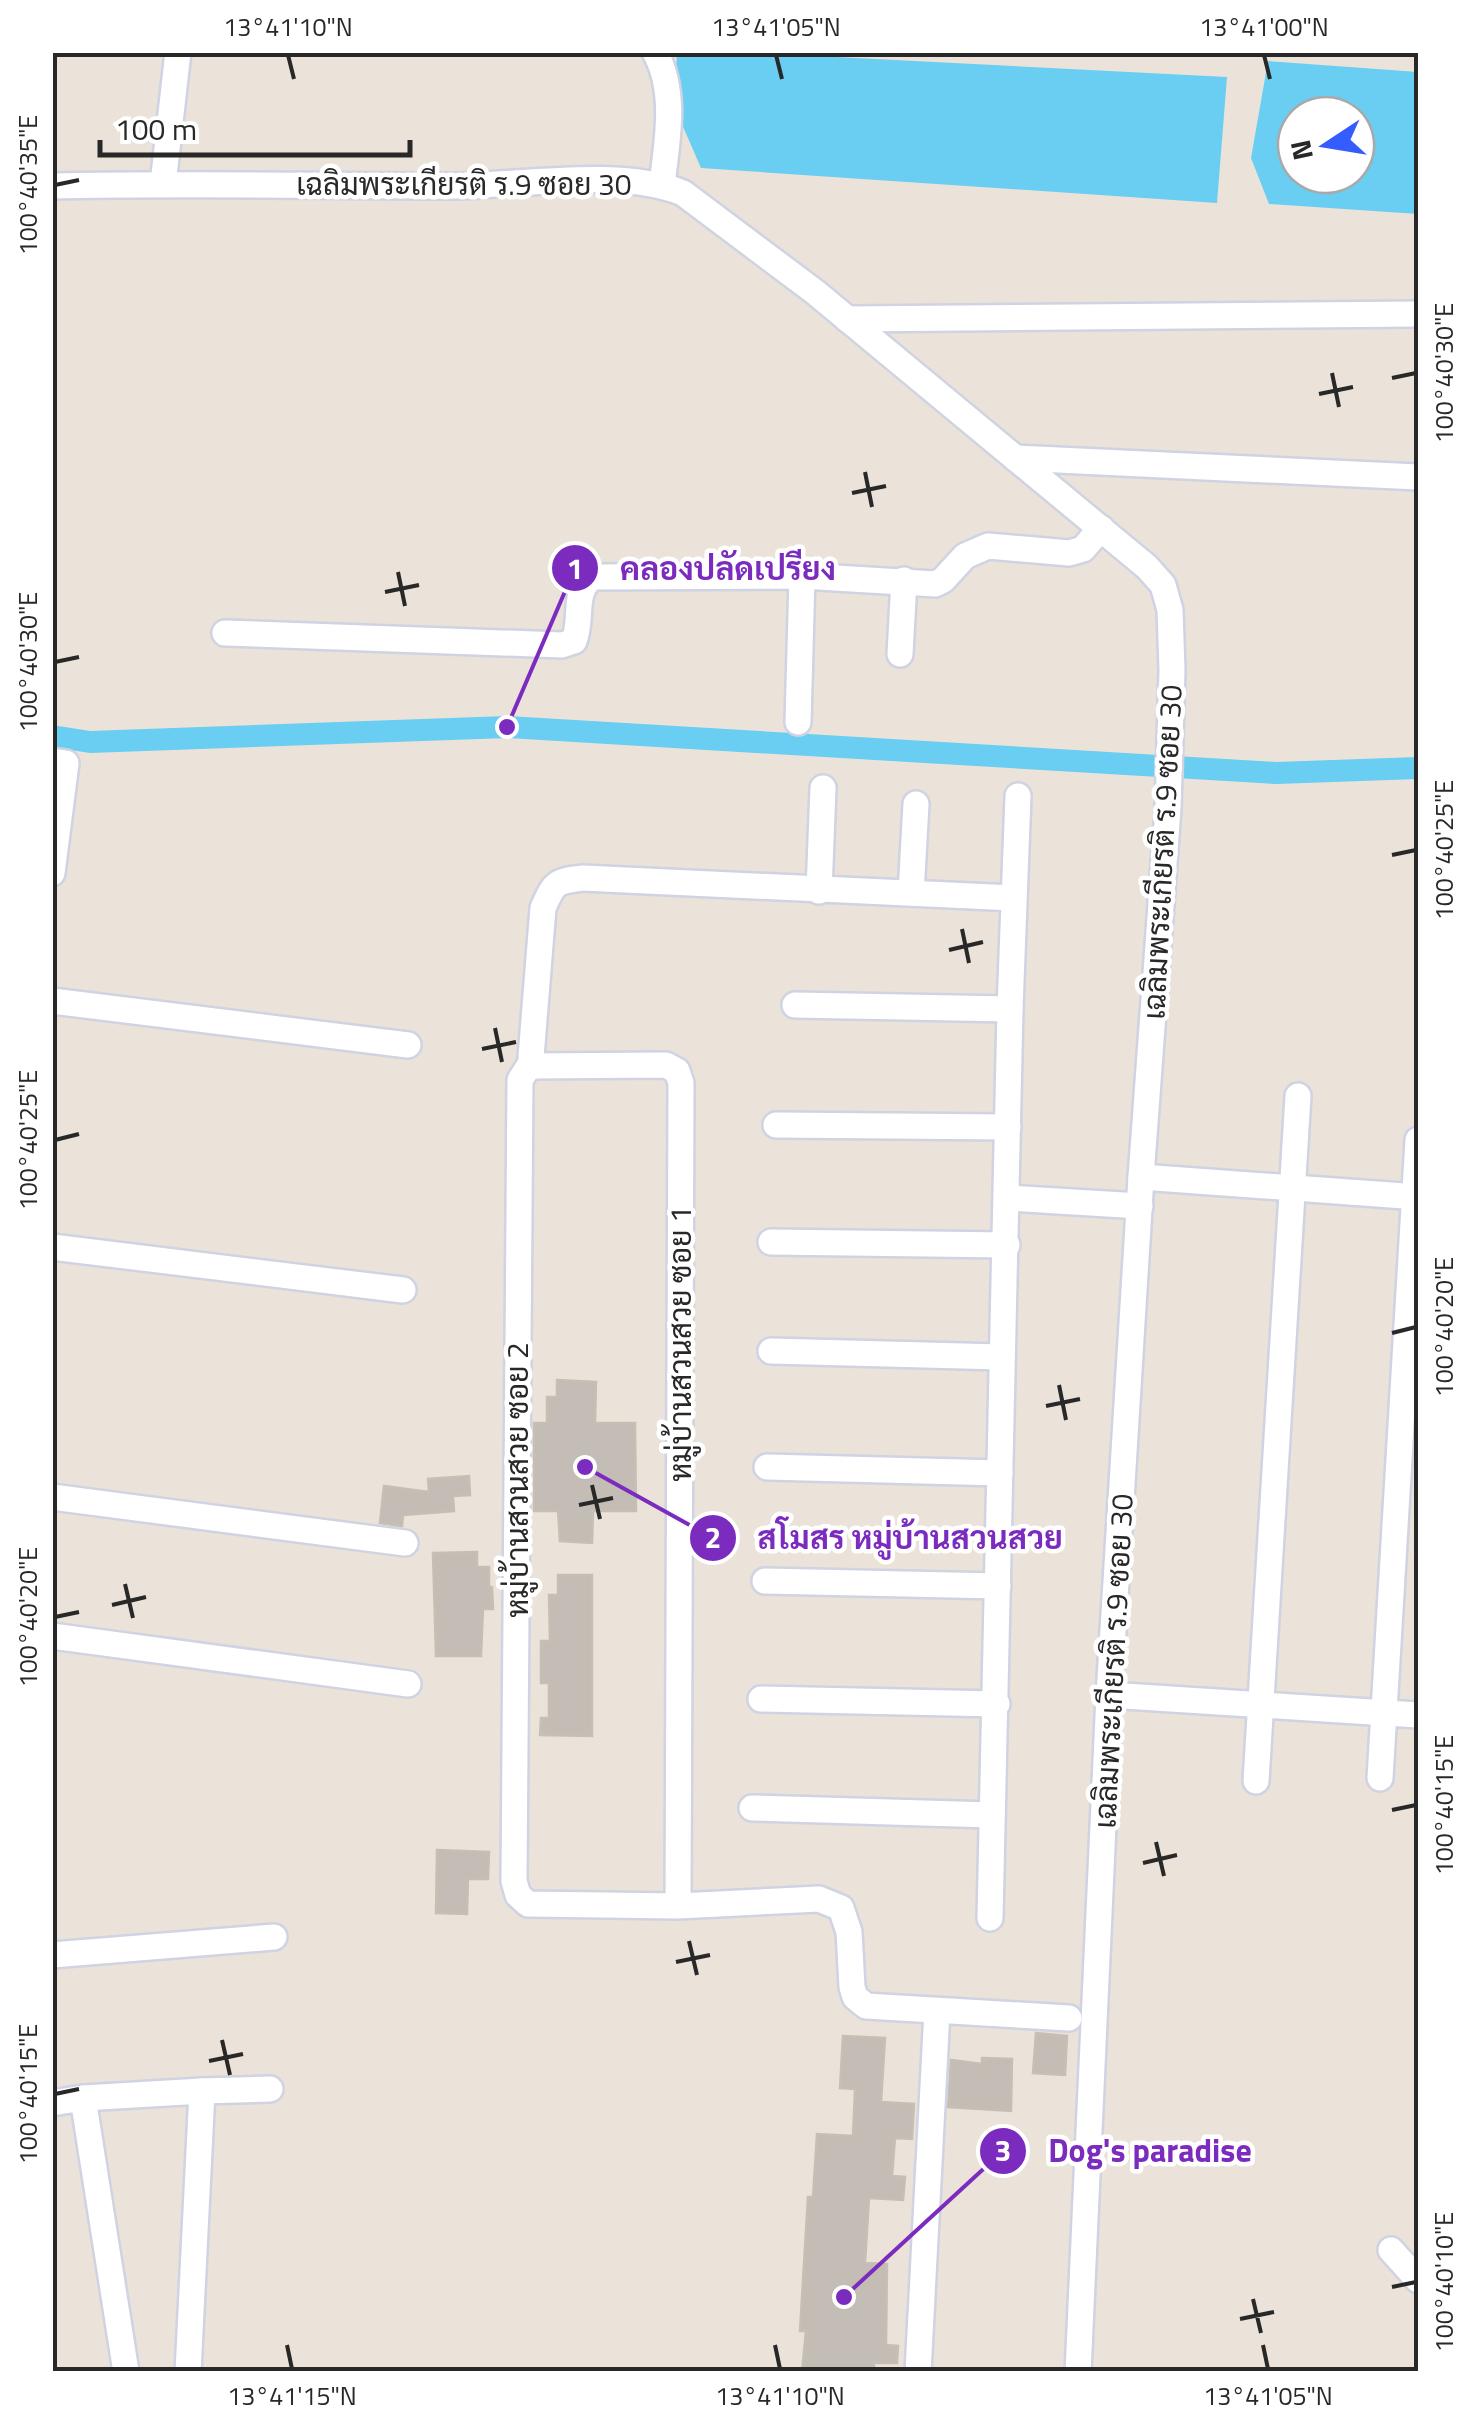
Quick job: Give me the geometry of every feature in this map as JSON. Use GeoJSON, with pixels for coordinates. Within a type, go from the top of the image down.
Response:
{"type":"FeatureCollection","features":[{"type":"Feature","properties":{"kind":"street"},"geometry":{"type":"LineString","coordinates":[[162,184],[178,52]]}},
{"type":"Feature","properties":{"kind":"street"},"geometry":{"type":"LineString","coordinates":[[655,52],[663,67],[668,93],[662,184]]}},
{"type":"Feature","properties":{"kind":"street","name":"เฉลิมพระเกียรติ ร.9 ซอย 30"},"geometry":{"type":"LineString","coordinates":[[52,186],[460,186],[604,180],[662,184],[683,193],[847,319],[1101,528],[1163,585],[1172,623],[1168,809],[1109,1695],[1078,2372]]}},
{"type":"Feature","properties":{"kind":"street"},"geometry":{"type":"LineString","coordinates":[[847,319],[1418,314]]}},
{"type":"Feature","properties":{"kind":"street"},"geometry":{"type":"LineString","coordinates":[[1015,458],[1418,477]]}},
{"type":"Feature","properties":{"kind":"street"},"geometry":{"type":"LineString","coordinates":[[225,633],[562,645],[574,642],[579,595],[592,577],[802,576],[935,584],[965,556],[988,546],[1069,553],[1083,549],[1101,528]]}},
{"type":"Feature","properties":{"kind":"street"},"geometry":{"type":"LineString","coordinates":[[798,722],[802,576]]}},
{"type":"Feature","properties":{"kind":"street"},"geometry":{"type":"LineString","coordinates":[[900,654],[904,580]]}},
{"type":"Feature","properties":{"kind":"street"},"geometry":{"type":"LineString","coordinates":[[52,873],[59,762]]}},
{"type":"Feature","properties":{"kind":"street"},"geometry":{"type":"LineString","coordinates":[[819,890],[823,788]]}},
{"type":"Feature","properties":{"kind":"street"},"geometry":{"type":"LineString","coordinates":[[990,1918],[1018,796]]}},
{"type":"Feature","properties":{"kind":"street"},"geometry":{"type":"LineString","coordinates":[[911,893],[916,804]]}},
{"type":"Feature","properties":{"kind":"street"},"geometry":{"type":"LineString","coordinates":[[536,1066],[531,1057],[543,908],[553,886],[562,880],[1014,898]]}},
{"type":"Feature","properties":{"kind":"street"},"geometry":{"type":"LineString","coordinates":[[52,1001],[408,1045]]}},
{"type":"Feature","properties":{"kind":"street"},"geometry":{"type":"LineString","coordinates":[[795,1005],[1010,1009]]}},
{"type":"Feature","properties":{"kind":"street","name":"หมู่บ้านสวนสวย ซอย 1"},"geometry":{"type":"LineString","coordinates":[[536,1066],[666,1065],[677,1071],[682,1083],[678,1906]]}},
{"type":"Feature","properties":{"kind":"street","name":"หมู่บ้านสวนสวย ซอย 2"},"geometry":{"type":"LineString","coordinates":[[536,1066],[529,1066],[520,1080],[514,1881],[518,1896],[528,1904],[678,1906]]}},
{"type":"Feature","properties":{"kind":"street"},"geometry":{"type":"LineString","coordinates":[[1256,1781],[1298,1096]]}},
{"type":"Feature","properties":{"kind":"street"},"geometry":{"type":"LineString","coordinates":[[776,1125],[1008,1127]]}},
{"type":"Feature","properties":{"kind":"street"},"geometry":{"type":"LineString","coordinates":[[1380,1778],[1418,1140]]}},
{"type":"Feature","properties":{"kind":"street"},"geometry":{"type":"LineString","coordinates":[[1141,1177],[1417,1197]]}},
{"type":"Feature","properties":{"kind":"street"},"geometry":{"type":"LineString","coordinates":[[1008,1198],[1140,1206]]}},
{"type":"Feature","properties":{"kind":"street"},"geometry":{"type":"LineString","coordinates":[[771,1242],[1006,1245]]}},
{"type":"Feature","properties":{"kind":"street"},"geometry":{"type":"LineString","coordinates":[[52,1247],[403,1290]]}},
{"type":"Feature","properties":{"kind":"street"},"geometry":{"type":"LineString","coordinates":[[770,1351],[1002,1358]]}},
{"type":"Feature","properties":{"kind":"street"},"geometry":{"type":"LineString","coordinates":[[767,1467],[1000,1474]]}},
{"type":"Feature","properties":{"kind":"street"},"geometry":{"type":"LineString","coordinates":[[52,1497],[405,1542]]}},
{"type":"Feature","properties":{"kind":"street"},"geometry":{"type":"LineString","coordinates":[[765,1581],[998,1586]]}},
{"type":"Feature","properties":{"kind":"street"},"geometry":{"type":"LineString","coordinates":[[52,1636],[408,1684]]}},
{"type":"Feature","properties":{"kind":"street"},"geometry":{"type":"LineString","coordinates":[[1109,1695],[1418,1715]]}},
{"type":"Feature","properties":{"kind":"street"},"geometry":{"type":"LineString","coordinates":[[762,1698],[997,1704]]}},
{"type":"Feature","properties":{"kind":"street"},"geometry":{"type":"LineString","coordinates":[[752,1808],[992,1815]]}},
{"type":"Feature","properties":{"kind":"street"},"geometry":{"type":"LineString","coordinates":[[678,1906],[818,1900],[832,1903],[841,1908],[846,1920],[852,1987],[860,2002],[878,2008],[1070,2018]]}},
{"type":"Feature","properties":{"kind":"street"},"geometry":{"type":"LineString","coordinates":[[52,1955],[274,1937]]}},
{"type":"Feature","properties":{"kind":"street"},"geometry":{"type":"LineString","coordinates":[[918,2372],[937,2011]]}},
{"type":"Feature","properties":{"kind":"street"},"geometry":{"type":"LineString","coordinates":[[52,2104],[83,2098],[270,2088]]}},
{"type":"Feature","properties":{"kind":"street"},"geometry":{"type":"LineString","coordinates":[[188,2372],[202,2091]]}},
{"type":"Feature","properties":{"kind":"street"},"geometry":{"type":"LineString","coordinates":[[83,2098],[126,2372]]}},
{"type":"Feature","properties":{"kind":"street"},"geometry":{"type":"LineString","coordinates":[[1390,2250],[1418,2280]]}},
{"type":"Feature","properties":{"kind":"water"},"geometry":{"type":"Polygon","coordinates":[[[677,53],[759,53],[1227,77],[1217,203],[701,168],[674,106],[677,53]]]}},
{"type":"Feature","properties":{"kind":"water"},"geometry":{"type":"Polygon","coordinates":[[[1268,61],[1418,72],[1418,214],[1269,204],[1251,158],[1268,61]]]}},
{"type":"Feature","properties":{"kind":"building"},"geometry":{"type":"Polygon","coordinates":[[[557,1380],[596,1382],[595,1423],[635,1423],[636,1511],[593,1511],[592,1543],[560,1541],[558,1511],[534,1511],[534,1423],[547,1423],[547,1397],[557,1397],[557,1380]]]}},
{"type":"Feature","properties":{"kind":"building"},"geometry":{"type":"Polygon","coordinates":[[[469,1476],[470,1495],[453,1496],[454,1511],[403,1515],[402,1526],[380,1523],[384,1486],[429,1492],[428,1479],[469,1476]]]}},
{"type":"Feature","properties":{"kind":"building"},"geometry":{"type":"Polygon","coordinates":[[[477,1552],[477,1567],[489,1567],[493,1609],[483,1609],[481,1656],[436,1656],[433,1553],[477,1552]]]}},
{"type":"Feature","properties":{"kind":"building"},"geometry":{"type":"Polygon","coordinates":[[[558,1575],[592,1575],[592,1736],[540,1735],[541,1718],[549,1718],[549,1683],[541,1683],[541,1641],[550,1641],[549,1595],[558,1595],[558,1575]]]}},
{"type":"Feature","properties":{"kind":"building"},"geometry":{"type":"Polygon","coordinates":[[[437,1850],[489,1852],[488,1879],[468,1879],[467,1914],[436,1913],[437,1850]]]}},
{"type":"Feature","properties":{"kind":"building"},"geometry":{"type":"Polygon","coordinates":[[[1036,2033],[1067,2036],[1065,2075],[1033,2073],[1036,2033]]]}},
{"type":"Feature","properties":{"kind":"building"},"geometry":{"type":"Polygon","coordinates":[[[843,2036],[885,2038],[881,2102],[914,2104],[912,2139],[895,2138],[892,2176],[905,2177],[903,2200],[869,2198],[865,2263],[887,2264],[886,2345],[898,2346],[897,2363],[874,2363],[874,2372],[802,2372],[806,2331],[800,2331],[808,2197],[813,2197],[817,2134],[853,2136],[855,2089],[840,2088],[843,2036]]]}},
{"type":"Feature","properties":{"kind":"building"},"geometry":{"type":"Polygon","coordinates":[[[982,2058],[1012,2059],[1011,2111],[948,2107],[951,2060],[982,2064],[982,2058]]]}},
{"type":"Feature","properties":{"kind":"waterway"},"geometry":{"type":"LineString","coordinates":[[52,736],[90,742],[507,727],[1276,773],[1418,768]]}},
{"type":"Feature","properties":{"kind":"place","name":"คลองปลัดเปรียง"},"geometry":{"type":"Point","coordinates":[507,727]}},
{"type":"Feature","properties":{"kind":"place","name":"สโมสร หมู่บ้านสวนสวย"},"geometry":{"type":"Point","coordinates":[585,1467]}},
{"type":"Feature","properties":{"kind":"place","name":"Dog's paradise"},"geometry":{"type":"Point","coordinates":[844,2297]}}]}
